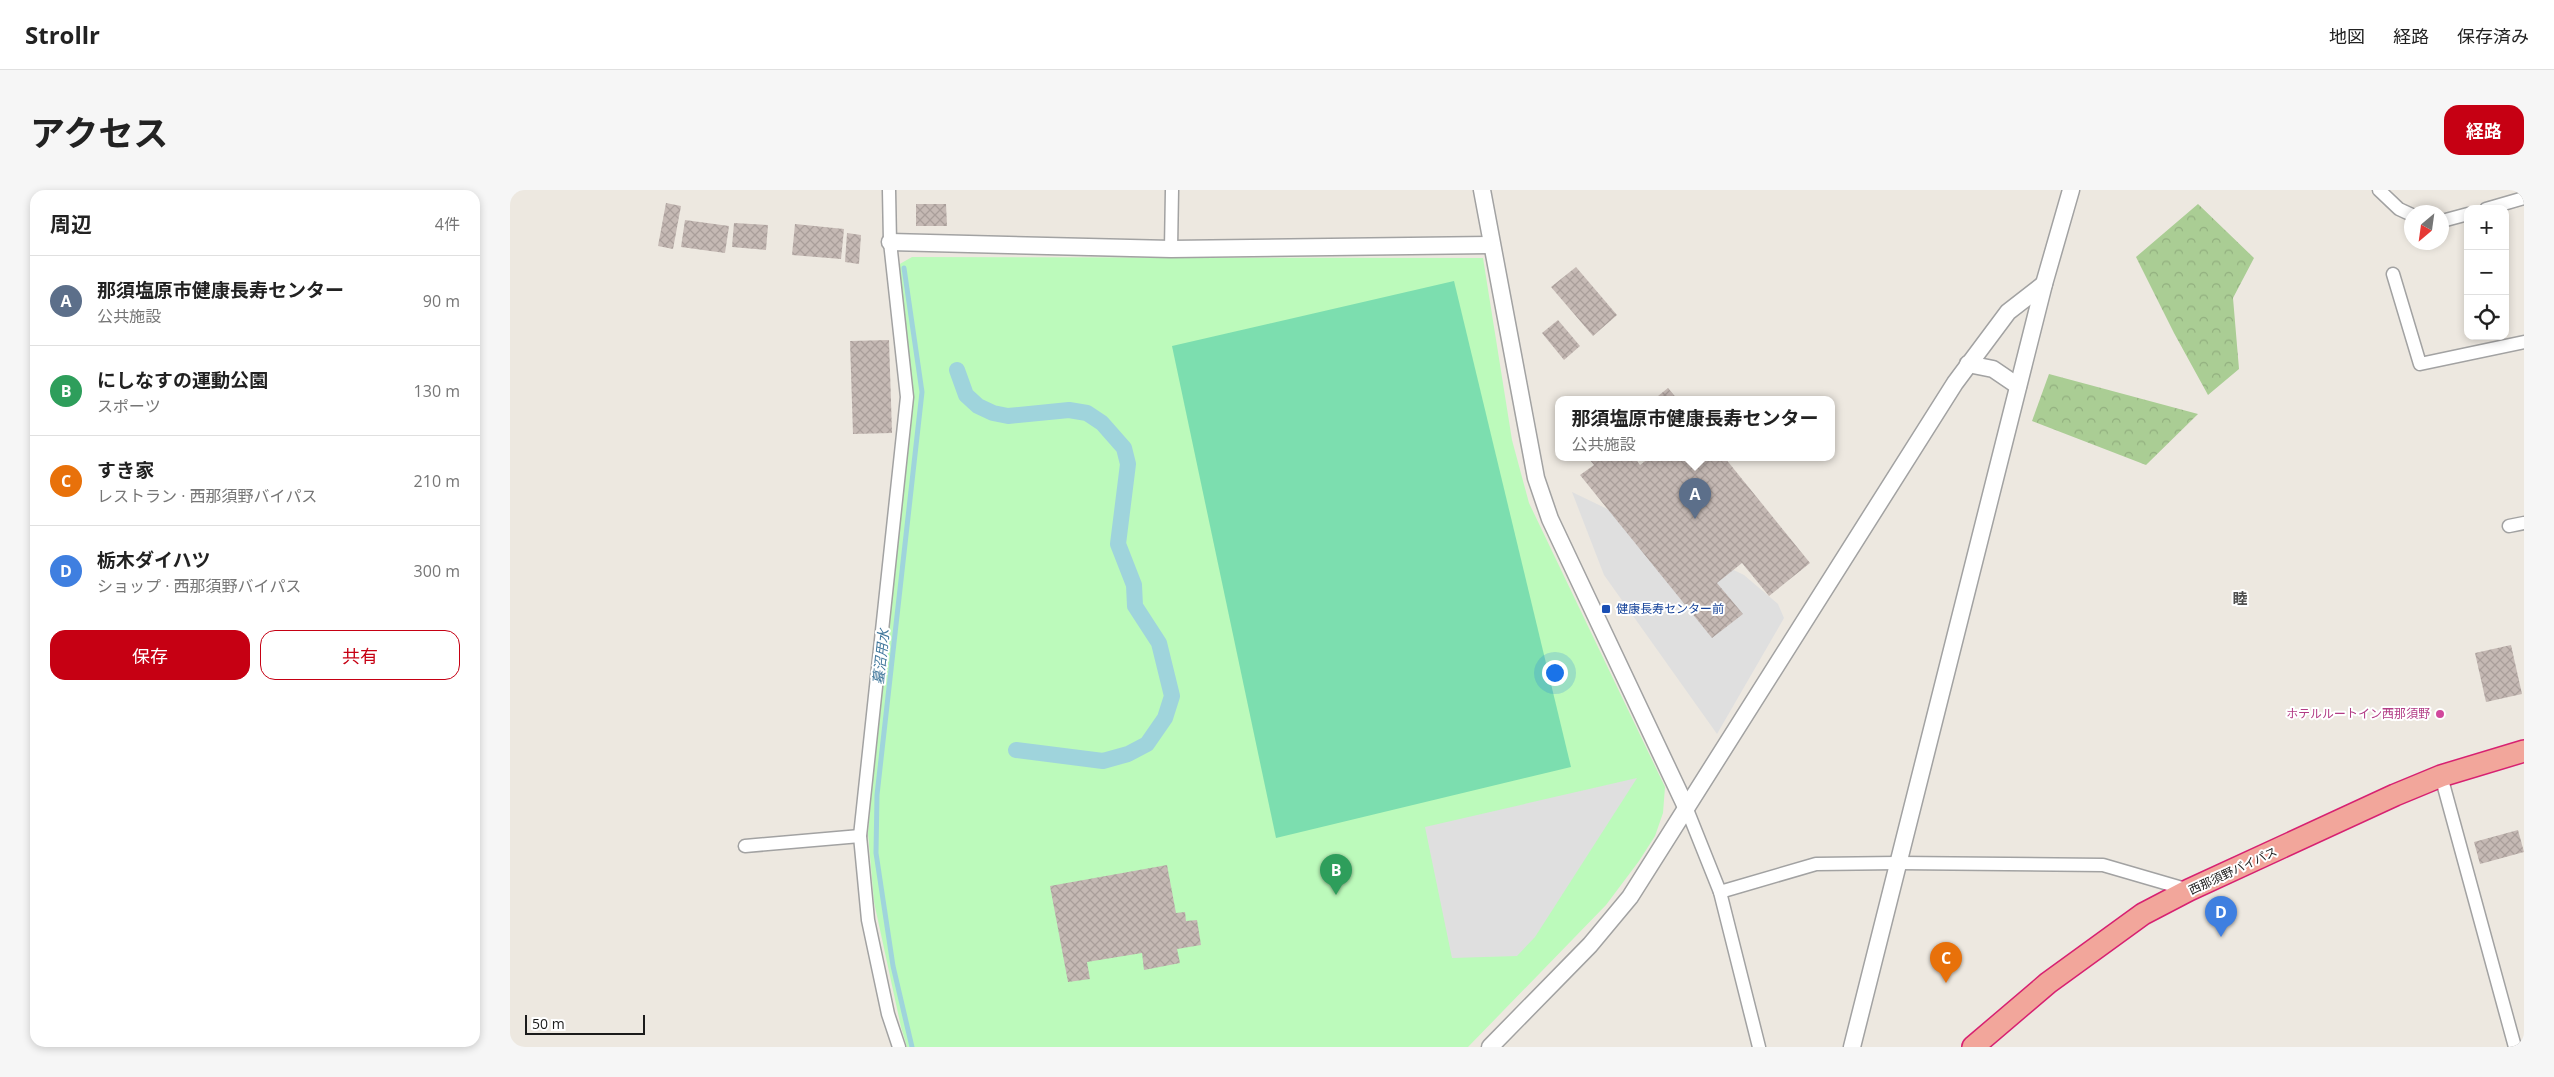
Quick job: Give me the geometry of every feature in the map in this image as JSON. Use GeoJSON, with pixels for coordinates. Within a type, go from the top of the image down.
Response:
{"type":"FeatureCollection","features":[{"type":"Feature","properties":{"kind":"highway","name":"西那須野バイパス"},"geometry":{"type":"LineString","coordinates":[[1973,1047],[2048,983],[2143,914],[2189,890],[2441,776],[2524,751]]}},
{"type":"Feature","properties":{"kind":"street"},"geometry":{"type":"LineString","coordinates":[[889,190],[890,242],[907,397],[860,836],[868,920],[888,1014],[899,1047]]}},
{"type":"Feature","properties":{"kind":"street"},"geometry":{"type":"LineString","coordinates":[[1171,249],[1172,190]]}},
{"type":"Feature","properties":{"kind":"street"},"geometry":{"type":"LineString","coordinates":[[1482,190],[1490,245],[1536,478],[1550,519],[1686,807],[1720,892],[1760,1047]]}},
{"type":"Feature","properties":{"kind":"street"},"geometry":{"type":"LineString","coordinates":[[1852,1047],[2044,284],[2071,190]]}},
{"type":"Feature","properties":{"kind":"street"},"geometry":{"type":"LineString","coordinates":[[2379,190],[2404,211]]}},
{"type":"Feature","properties":{"kind":"street"},"geometry":{"type":"LineString","coordinates":[[2500,205],[2524,198]]}},
{"type":"Feature","properties":{"kind":"street"},"geometry":{"type":"LineString","coordinates":[[2449,219],[2464,215]]}},
{"type":"Feature","properties":{"kind":"street"},"geometry":{"type":"LineString","coordinates":[[890,242],[1171,249],[1490,245]]}},
{"type":"Feature","properties":{"kind":"street"},"geometry":{"type":"LineString","coordinates":[[2393,274],[2420,364],[2503,341],[2524,342]]}},
{"type":"Feature","properties":{"kind":"street"},"geometry":{"type":"LineString","coordinates":[[1490,1047],[1590,945],[1625,904],[1968,364],[2008,312],[2044,284]]}},
{"type":"Feature","properties":{"kind":"street"},"geometry":{"type":"LineString","coordinates":[[1968,364],[1994,369],[2018,386]]}},
{"type":"Feature","properties":{"kind":"street"},"geometry":{"type":"LineString","coordinates":[[2509,526],[2524,523]]}},
{"type":"Feature","properties":{"kind":"street"},"geometry":{"type":"LineString","coordinates":[[2441,776],[2515,1047]]}},
{"type":"Feature","properties":{"kind":"street"},"geometry":{"type":"LineString","coordinates":[[745,846],[860,836]]}},
{"type":"Feature","properties":{"kind":"street"},"geometry":{"type":"LineString","coordinates":[[1720,892],[1816,864],[1898,863],[2103,865],[2189,890]]}},
{"type":"Feature","properties":{"kind":"green space"},"geometry":{"type":"Polygon","coordinates":[[[2198,204],[2254,258],[2233,298],[2239,369],[2208,395],[2136,257],[2198,204]]]}},
{"type":"Feature","properties":{"kind":"green space"},"geometry":{"type":"Polygon","coordinates":[[[912,257],[1483,258],[1512,440],[1529,503],[1665,787],[1663,813],[1655,836],[1606,905],[1468,1047],[907,1047],[874,902],[868,833],[883,667],[913,397],[898,265],[912,257]]]}},
{"type":"Feature","properties":{"kind":"green space"},"geometry":{"type":"Polygon","coordinates":[[[1454,281],[1571,767],[1276,838],[1172,346],[1454,281]]]}},
{"type":"Feature","properties":{"kind":"green space"},"geometry":{"type":"Polygon","coordinates":[[[2049,374],[2198,414],[2146,465],[2032,421],[2049,374]]]}},
{"type":"Feature","properties":{"kind":"shaded area"},"geometry":{"type":"Polygon","coordinates":[[[1572,492],[1744,575],[1778,604],[1784,618],[1717,734],[1604,575],[1572,492]]]}},
{"type":"Feature","properties":{"kind":"shaded area"},"geometry":{"type":"Polygon","coordinates":[[[1637,778],[1535,937],[1517,956],[1452,958],[1425,827],[1637,778]]]}},
{"type":"Feature","properties":{"kind":"building"},"geometry":{"type":"Polygon","coordinates":[[[666,203],[681,206],[673,249],[658,246],[666,203]]]}},
{"type":"Feature","properties":{"kind":"building"},"geometry":{"type":"Polygon","coordinates":[[[916,204],[946,204],[947,226],[916,226],[916,204]]]}},
{"type":"Feature","properties":{"kind":"building"},"geometry":{"type":"Polygon","coordinates":[[[685,220],[729,226],[725,253],[681,247],[685,220]]]}},
{"type":"Feature","properties":{"kind":"building"},"geometry":{"type":"Polygon","coordinates":[[[734,223],[768,225],[766,250],[732,247],[734,223]]]}},
{"type":"Feature","properties":{"kind":"building"},"geometry":{"type":"Polygon","coordinates":[[[795,224],[844,229],[841,259],[792,255],[795,224]]]}},
{"type":"Feature","properties":{"kind":"building"},"geometry":{"type":"Polygon","coordinates":[[[847,233],[861,235],[859,264],[845,262],[847,233]]]}},
{"type":"Feature","properties":{"kind":"building"},"geometry":{"type":"Polygon","coordinates":[[[1576,267],[1617,315],[1593,336],[1551,287],[1576,267]]]}},
{"type":"Feature","properties":{"kind":"building"},"geometry":{"type":"Polygon","coordinates":[[[1558,320],[1580,346],[1564,360],[1542,333],[1558,320]]]}},
{"type":"Feature","properties":{"kind":"building"},"geometry":{"type":"Polygon","coordinates":[[[889,340],[892,433],[853,434],[850,341],[889,340]]]}},
{"type":"Feature","properties":{"kind":"building"},"geometry":{"type":"Polygon","coordinates":[[[1668,388],[1675,396],[1658,396],[1668,388]]]}},
{"type":"Feature","properties":{"kind":"building"},"geometry":{"type":"Polygon","coordinates":[[[1591,461],[1637,461],[1640,465],[1645,461],[1727,461],[1810,563],[1769,596],[1742,563],[1717,583],[1743,614],[1712,638],[1580,475],[1594,465],[1591,461]]]}},
{"type":"Feature","properties":{"kind":"building"},"geometry":{"type":"Polygon","coordinates":[[[2511,645],[2522,694],[2486,702],[2475,653],[2511,645]]]}},
{"type":"Feature","properties":{"kind":"building"},"geometry":{"type":"Polygon","coordinates":[[[2518,830],[2524,852],[2480,864],[2474,842],[2518,830]]]}},
{"type":"Feature","properties":{"kind":"building"},"geometry":{"type":"Polygon","coordinates":[[[1167,865],[1176,913],[1185,912],[1186,921],[1197,920],[1201,945],[1177,949],[1180,963],[1144,970],[1142,953],[1087,962],[1090,979],[1068,982],[1050,886],[1167,865]]]}},
{"type":"Feature","properties":{"kind":"waterway","name":"蟇沼用水"},"geometry":{"type":"LineString","coordinates":[[904,268],[922,392],[877,795],[876,853],[893,966],[912,1047]]}},
{"type":"Feature","properties":{"kind":"waterway"},"geometry":{"type":"LineString","coordinates":[[957,370],[966,395],[978,406],[993,413],[1008,416],[1069,410],[1087,413],[1102,423],[1124,448],[1128,464],[1118,544],[1134,585],[1135,606],[1159,643],[1172,696],[1165,718],[1147,744],[1128,754],[1103,761],[1016,750]]}},
{"type":"Feature","properties":{"kind":"place","name":"那須塩原市健康長寿センター"},"geometry":{"type":"Point","coordinates":[1695,519]}},
{"type":"Feature","properties":{"kind":"place","name":"健康長寿センター前"},"geometry":{"type":"Point","coordinates":[1606,609]}},
{"type":"Feature","properties":{"kind":"place","name":"ホテルルートイン西那須野"},"geometry":{"type":"Point","coordinates":[2440,714]}},
{"type":"Feature","properties":{"kind":"place","name":"にしなすの運動公園"},"geometry":{"type":"Point","coordinates":[1336,895]}},
{"type":"Feature","properties":{"kind":"place","name":"栃木ダイハツ"},"geometry":{"type":"Point","coordinates":[2221,937]}},
{"type":"Feature","properties":{"kind":"place","name":"すき家"},"geometry":{"type":"Point","coordinates":[1946,983]}},
{"type":"Feature","properties":{"kind":"district","name":"睦"},"geometry":{"type":"Point","coordinates":[2240,599]}}]}
